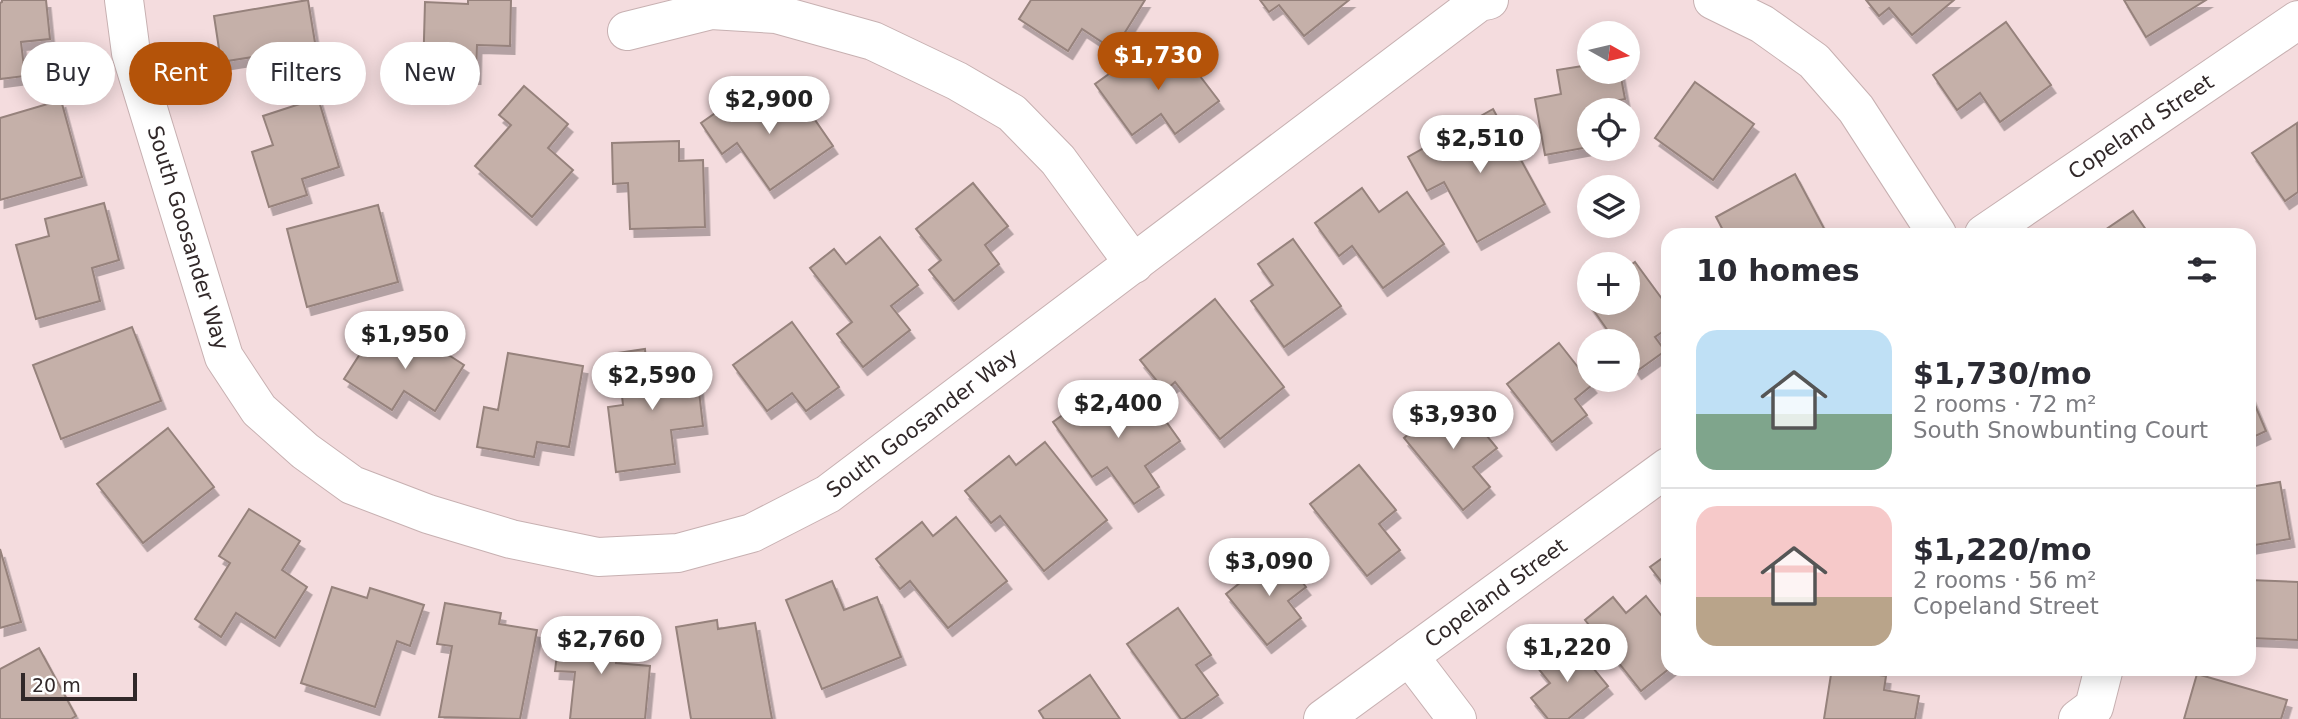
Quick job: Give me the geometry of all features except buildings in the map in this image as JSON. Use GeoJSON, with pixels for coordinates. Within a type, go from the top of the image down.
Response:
{"type":"FeatureCollection","features":[{"type":"Feature","properties":{"kind":"street","name":"South Goosander Way"},"geometry":{"type":"LineString","coordinates":[[124,0],[131,52],[224,356],[260,410],[305,451],[352,485],[428,514],[511,539],[598,556],[678,553],[752,533],[828,494],[1482,1]]}},
{"type":"Feature","properties":{"kind":"street"},"geometry":{"type":"LineString","coordinates":[[1713,0],[1762,24],[1814,61],[1856,109],[1933,228]]}},
{"type":"Feature","properties":{"kind":"street"},"geometry":{"type":"LineString","coordinates":[[626,31],[711,10],[776,14],[873,41],[957,81],[1012,113],[1058,160],[1134,264]]}},
{"type":"Feature","properties":{"kind":"street","name":"Copeland Street"},"geometry":{"type":"LineString","coordinates":[[1993,228],[2298,20]]}},
{"type":"Feature","properties":{"kind":"street","name":"Copeland Street"},"geometry":{"type":"LineString","coordinates":[[1324,719],[1661,472]]}},
{"type":"Feature","properties":{"kind":"street"},"geometry":{"type":"LineString","coordinates":[[1409,656],[1457,719]]}},
{"type":"Feature","properties":{"kind":"street"},"geometry":{"type":"LineString","coordinates":[[2078,719],[2094,707],[2102,676]]}}]}
